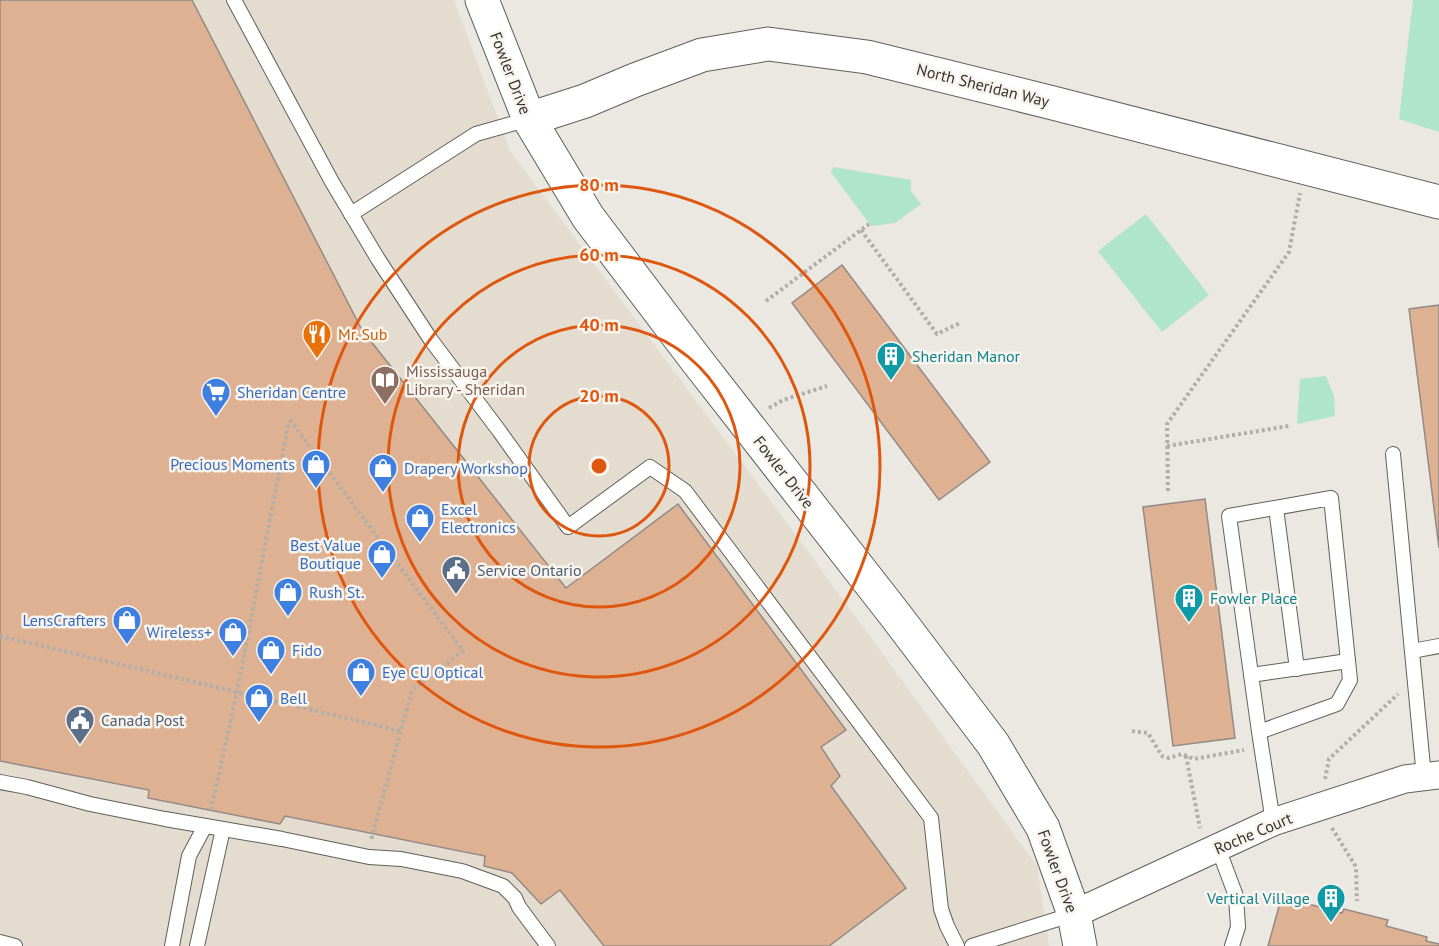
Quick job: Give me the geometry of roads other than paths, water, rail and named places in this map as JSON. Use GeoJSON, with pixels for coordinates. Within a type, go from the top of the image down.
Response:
{"type":"FeatureCollection","features":[{"type":"Feature","properties":{"kind":"street","name":"Fowler Drive"},"geometry":{"type":"LineString","coordinates":[[482,0],[529,119],[588,217],[993,744],[1043,828],[1074,914],[1080,946]]}},
{"type":"Feature","properties":{"kind":"street","name":"North Sheridan Way"},"geometry":{"type":"LineString","coordinates":[[529,119],[585,101],[702,55],[768,44],[867,57],[1439,202]]}},
{"type":"Feature","properties":{"kind":"street","name":"Roche Court"},"geometry":{"type":"LineString","coordinates":[[1074,914],[1273,822],[1405,779],[1431,776]]}},
{"type":"Feature","properties":{"kind":"lane"},"geometry":{"type":"LineString","coordinates":[[234,0],[375,254],[431,340],[568,527],[650,467],[685,491],[931,819],[941,909],[957,946]]}},
{"type":"Feature","properties":{"kind":"lane"},"geometry":{"type":"LineString","coordinates":[[351,214],[476,134],[529,119]]}},
{"type":"Feature","properties":{"kind":"lane"},"geometry":{"type":"LineString","coordinates":[[1393,454],[1414,679],[1431,776]]}},
{"type":"Feature","properties":{"kind":"lane"},"geometry":{"type":"LineString","coordinates":[[1259,732],[1337,704],[1350,680],[1331,498],[1229,516],[1261,747],[1273,822]]}},
{"type":"Feature","properties":{"kind":"lane"},"geometry":{"type":"LineString","coordinates":[[1276,508],[1297,669]]}},
{"type":"Feature","properties":{"kind":"lane"},"geometry":{"type":"LineString","coordinates":[[1412,651],[1439,646]]}},
{"type":"Feature","properties":{"kind":"lane"},"geometry":{"type":"LineString","coordinates":[[1251,675],[1348,661]]}},
{"type":"Feature","properties":{"kind":"lane"},"geometry":{"type":"LineString","coordinates":[[0,782],[124,811],[369,857],[401,859],[462,871],[503,886],[515,898],[519,908],[548,946]]}},
{"type":"Feature","properties":{"kind":"lane"},"geometry":{"type":"LineString","coordinates":[[172,946],[189,856],[206,826]]}},
{"type":"Feature","properties":{"kind":"lane"},"geometry":{"type":"LineString","coordinates":[[197,946],[223,829]]}},
{"type":"Feature","properties":{"kind":"lane"},"geometry":{"type":"LineString","coordinates":[[1211,851],[1236,896],[1238,927],[1232,946]]}},
{"type":"Feature","properties":{"kind":"lane"},"geometry":{"type":"LineString","coordinates":[[972,946],[1074,914]]}},
{"type":"Feature","properties":{"kind":"lane"},"geometry":{"type":"LineString","coordinates":[[0,942],[15,946]]}},
{"type":"Feature","properties":{"kind":"place","name":"Mr. Sub"},"geometry":{"type":"Point","coordinates":[317,360]}},
{"type":"Feature","properties":{"kind":"place","name":"Sheridan Manor"},"geometry":{"type":"Point","coordinates":[891,382]}},
{"type":"Feature","properties":{"kind":"place","name":"Mississauga Library - Sheridan"},"geometry":{"type":"Point","coordinates":[385,406]}},
{"type":"Feature","properties":{"kind":"place","name":"Sheridan Centre"},"geometry":{"type":"Point","coordinates":[216,418]}},
{"type":"Feature","properties":{"kind":"place","name":"Precious Moments"},"geometry":{"type":"Point","coordinates":[316,490]}},
{"type":"Feature","properties":{"kind":"place","name":"Drapery Workshop"},"geometry":{"type":"Point","coordinates":[383,494]}},
{"type":"Feature","properties":{"kind":"place","name":"Excel Electronics"},"geometry":{"type":"Point","coordinates":[420,544]}},
{"type":"Feature","properties":{"kind":"place","name":"Best Value Boutique"},"geometry":{"type":"Point","coordinates":[382,580]}},
{"type":"Feature","properties":{"kind":"place","name":"Service Ontario"},"geometry":{"type":"Point","coordinates":[456,596]}},
{"type":"Feature","properties":{"kind":"place","name":"Rush St."},"geometry":{"type":"Point","coordinates":[288,618]}},
{"type":"Feature","properties":{"kind":"place","name":"Fowler Place"},"geometry":{"type":"Point","coordinates":[1189,624]}},
{"type":"Feature","properties":{"kind":"place","name":"LensCrafters"},"geometry":{"type":"Point","coordinates":[127,646]}},
{"type":"Feature","properties":{"kind":"place","name":"Wireless+"},"geometry":{"type":"Point","coordinates":[233,658]}},
{"type":"Feature","properties":{"kind":"place","name":"Fido"},"geometry":{"type":"Point","coordinates":[271,676]}},
{"type":"Feature","properties":{"kind":"place","name":"Eye CU Optical"},"geometry":{"type":"Point","coordinates":[361,698]}},
{"type":"Feature","properties":{"kind":"place","name":"Bell"},"geometry":{"type":"Point","coordinates":[259,724]}},
{"type":"Feature","properties":{"kind":"place","name":"Canada Post"},"geometry":{"type":"Point","coordinates":[80,746]}},
{"type":"Feature","properties":{"kind":"place","name":"Vertical Village"},"geometry":{"type":"Point","coordinates":[1331,924]}}]}
